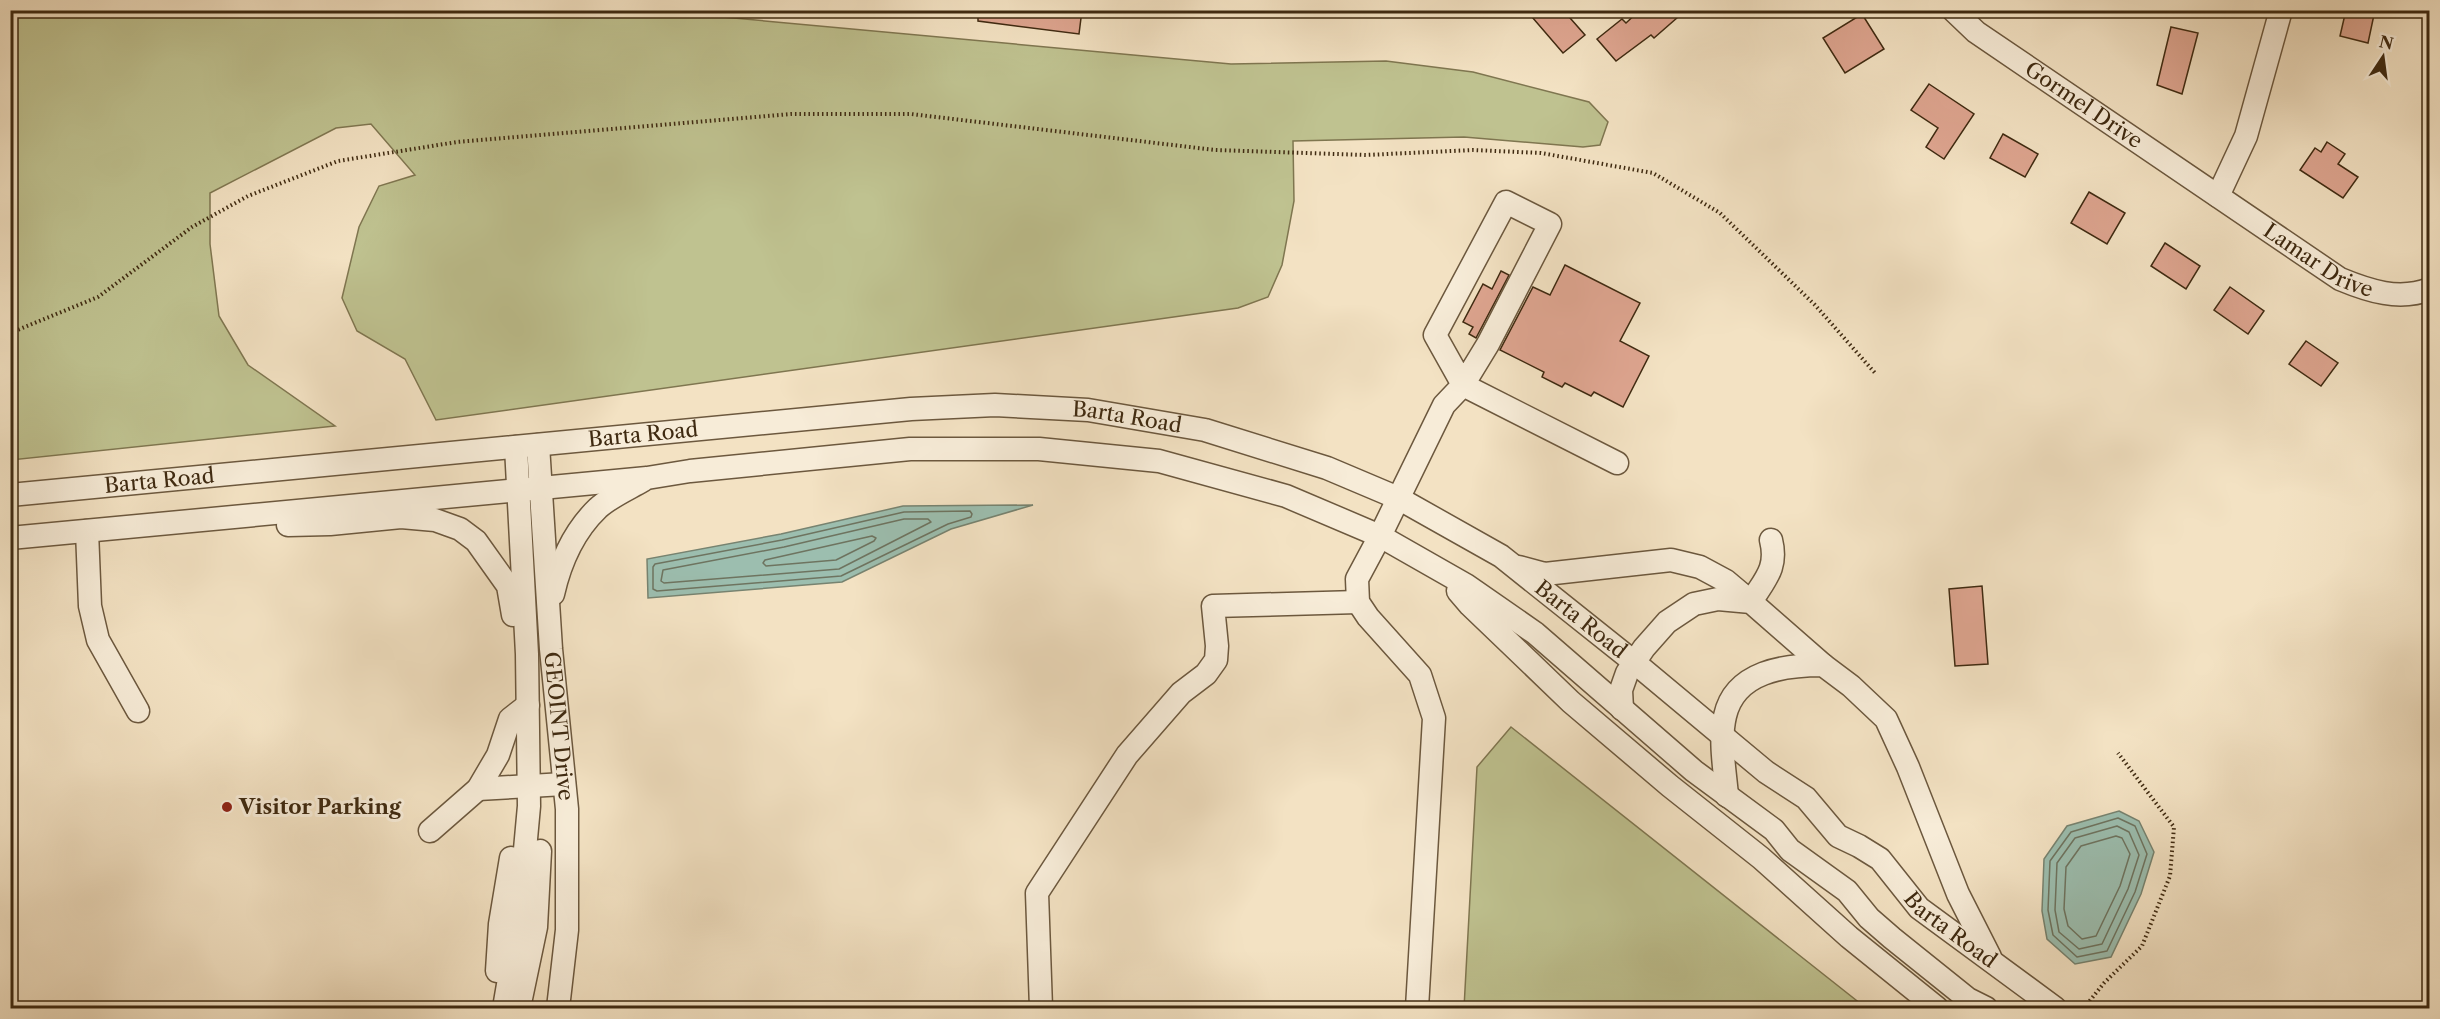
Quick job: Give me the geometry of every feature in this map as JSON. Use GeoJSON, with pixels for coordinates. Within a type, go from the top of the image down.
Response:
{"type":"FeatureCollection","features":[{"type":"Feature","properties":{"kind":"street","name":"Gormel Drive"},"geometry":{"type":"LineString","coordinates":[[1953,10],[1976,32],[2218,196]]}},
{"type":"Feature","properties":{"kind":"street"},"geometry":{"type":"LineString","coordinates":[[2218,196],[2246,136],[2281,10]]}},
{"type":"Feature","properties":{"kind":"street","name":"Lamar Drive"},"geometry":{"type":"LineString","coordinates":[[2218,196],[2340,279],[2373,292],[2408,294],[2430,289]]}},
{"type":"Feature","properties":{"kind":"street"},"geometry":{"type":"LineString","coordinates":[[1417,1008],[1434,718],[1420,675],[1368,617],[1358,602],[1357,579],[1444,405],[1463,385],[1488,344],[1550,224],[1506,202],[1435,335],[1463,385],[1617,463]]}},
{"type":"Feature","properties":{"kind":"street","name":"Barta Road"},"geometry":{"type":"LineString","coordinates":[[10,495],[911,409],[995,405],[1076,409],[1205,430],[1327,468],[1398,498],[1501,556],[1634,662],[1766,772],[1806,798],[1838,836],[1880,859],[1919,908],[1996,967],[2055,1008]]}},
{"type":"Feature","properties":{"kind":"street","name":"GEOINT Drive"},"geometry":{"type":"LineString","coordinates":[[504,1008],[518,926],[529,796],[527,446]]}},
{"type":"Feature","properties":{"kind":"street","name":"Barta Road"},"geometry":{"type":"LineString","coordinates":[[10,538],[647,478],[690,471],[910,449],[1039,449],[1159,461],[1286,496],[1380,536],[1466,585],[1535,633],[1694,771],[1774,830],[1790,850],[1847,891],[1869,918],[1892,938],[1968,999],[1986,1008]]}},
{"type":"Feature","properties":{"kind":"street"},"geometry":{"type":"LineString","coordinates":[[548,613],[559,569],[575,537],[599,507],[647,478]]}},
{"type":"Feature","properties":{"kind":"street","name":"GEOINT Drive"},"geometry":{"type":"LineString","coordinates":[[529,489],[548,613],[567,809],[567,930],[558,1008]]}},
{"type":"Feature","properties":{"kind":"street"},"geometry":{"type":"LineString","coordinates":[[154,524],[330,524],[401,517],[435,520],[460,529],[476,541],[508,586],[515,628],[527,663]]}},
{"type":"Feature","properties":{"kind":"street"},"geometry":{"type":"LineString","coordinates":[[87,531],[90,606],[98,640],[138,711]]}},
{"type":"Feature","properties":{"kind":"street"},"geometry":{"type":"LineString","coordinates":[[1750,602],[1770,571],[1775,556],[1771,540]]}},
{"type":"Feature","properties":{"kind":"street"},"geometry":{"type":"LineString","coordinates":[[1512,565],[1545,574],[1671,560],[1700,567],[1725,581],[1851,686],[1886,719],[1908,767],[1958,894],[1996,967]]}},
{"type":"Feature","properties":{"kind":"street"},"geometry":{"type":"LineString","coordinates":[[1444,573],[1470,605],[1570,702],[1670,786],[1761,858],[1849,937],[1938,1008]]}},
{"type":"Feature","properties":{"kind":"street"},"geometry":{"type":"LineString","coordinates":[[1622,709],[1621,690],[1627,673],[1667,622],[1694,604],[1718,598],[1750,602]]}},
{"type":"Feature","properties":{"kind":"street"},"geometry":{"type":"LineString","coordinates":[[1041,1008],[1038,893],[1127,755],[1181,693],[1206,674],[1216,660],[1213,606],[1358,602]]}},
{"type":"Feature","properties":{"kind":"street"},"geometry":{"type":"LineString","coordinates":[[1727,796],[1723,735],[1725,716],[1732,699],[1749,679],[1779,668],[1823,665]]}},
{"type":"Feature","properties":{"kind":"street"},"geometry":{"type":"LineString","coordinates":[[430,831],[478,789],[498,755],[510,719],[528,705]]}},
{"type":"Feature","properties":{"kind":"street"},"geometry":{"type":"LineString","coordinates":[[478,789],[529,796],[564,784]]}},
{"type":"Feature","properties":{"kind":"street","name":"GEOINT Drive"},"geometry":{"type":"LineString","coordinates":[[496,1008],[500,924],[505,889],[516,830],[529,796]]}},
{"type":"Feature","properties":{"kind":"street","name":"GEOINT Drive"},"geometry":{"type":"LineString","coordinates":[[519,1008],[536,927],[540,833],[529,796]]}},
{"type":"Feature","properties":{"kind":"street"},"geometry":{"type":"LineString","coordinates":[[1918,993],[1969,1008]]}},
{"type":"Feature","properties":{"kind":"path"},"geometry":{"type":"LineString","coordinates":[[10,333],[98,297],[192,227],[248,196],[338,161],[457,142],[791,114],[911,114],[1215,150],[1366,155],[1473,150],[1529,152],[1653,173],[1720,213],[1815,305],[1875,373]]}},
{"type":"Feature","properties":{"kind":"path"},"geometry":{"type":"LineString","coordinates":[[2084,1008],[2104,983],[2142,946],[2170,876],[2174,827],[2118,753]]}},
{"type":"Feature","properties":{"kind":"green space"},"geometry":{"type":"Polygon","coordinates":[[[11,10],[678,11],[679,13],[1231,64],[1386,61],[1473,72],[1589,102],[1608,122],[1600,145],[1583,147],[1464,137],[1293,141],[1294,201],[1282,265],[1268,297],[1238,308],[436,420],[405,359],[357,331],[342,298],[359,227],[379,186],[415,175],[371,124],[336,128],[210,193],[210,244],[219,316],[248,365],[335,426],[11,460],[11,10]]]}},
{"type":"Feature","properties":{"kind":"green space"},"geometry":{"type":"Polygon","coordinates":[[[1511,727],[1866,1008],[1464,1008],[1477,767],[1511,727]]]}},
{"type":"Feature","properties":{"kind":"water"},"geometry":{"type":"Polygon","coordinates":[[[1033,505],[951,529],[842,582],[648,598],[647,559],[781,534],[903,506],[1033,505]]]}},
{"type":"Feature","properties":{"kind":"water"},"geometry":{"type":"Polygon","coordinates":[[[2119,811],[2139,821],[2154,852],[2141,894],[2111,957],[2075,964],[2047,939],[2042,911],[2044,859],[2067,826],[2119,811]]]}},
{"type":"Feature","properties":{"kind":"building"},"geometry":{"type":"Polygon","coordinates":[[[978,10],[1082,10],[1079,34],[978,21],[978,10]]]}},
{"type":"Feature","properties":{"kind":"building"},"geometry":{"type":"Polygon","coordinates":[[[1526,10],[1563,10],[1585,35],[1563,53],[1526,10]]]}},
{"type":"Feature","properties":{"kind":"building"},"geometry":{"type":"Polygon","coordinates":[[[1640,10],[1686,10],[1654,38],[1651,35],[1616,61],[1597,39],[1622,19],[1626,23],[1640,10]]]}},
{"type":"Feature","properties":{"kind":"building"},"geometry":{"type":"Polygon","coordinates":[[[2346,10],[2375,10],[2368,43],[2340,36],[2346,10]]]}},
{"type":"Feature","properties":{"kind":"building"},"geometry":{"type":"Polygon","coordinates":[[[1862,14],[1884,49],[1845,73],[1823,38],[1862,14]]]}},
{"type":"Feature","properties":{"kind":"building"},"geometry":{"type":"Polygon","coordinates":[[[2171,27],[2198,33],[2182,94],[2157,85],[2171,27]]]}},
{"type":"Feature","properties":{"kind":"building"},"geometry":{"type":"Polygon","coordinates":[[[1929,84],[1974,114],[1944,159],[1926,147],[1938,128],[1911,110],[1929,84]]]}},
{"type":"Feature","properties":{"kind":"building"},"geometry":{"type":"Polygon","coordinates":[[[2003,134],[2038,154],[2025,177],[1990,158],[2003,134]]]}},
{"type":"Feature","properties":{"kind":"building"},"geometry":{"type":"Polygon","coordinates":[[[2327,142],[2345,154],[2338,164],[2358,177],[2343,198],[2300,170],[2315,148],[2321,152],[2327,142]]]}},
{"type":"Feature","properties":{"kind":"building"},"geometry":{"type":"Polygon","coordinates":[[[2089,192],[2125,213],[2107,244],[2071,223],[2089,192]]]}},
{"type":"Feature","properties":{"kind":"building"},"geometry":{"type":"Polygon","coordinates":[[[2165,243],[2200,266],[2186,289],[2151,266],[2165,243]]]}},
{"type":"Feature","properties":{"kind":"building"},"geometry":{"type":"Polygon","coordinates":[[[1565,265],[1640,303],[1620,341],[1649,356],[1623,407],[1594,392],[1591,396],[1565,383],[1562,387],[1542,377],[1544,372],[1500,350],[1533,287],[1550,295],[1565,265]]]}},
{"type":"Feature","properties":{"kind":"building"},"geometry":{"type":"Polygon","coordinates":[[[1501,271],[1509,275],[1476,338],[1469,334],[1473,327],[1463,322],[1483,284],[1492,289],[1501,271]]]}},
{"type":"Feature","properties":{"kind":"building"},"geometry":{"type":"Polygon","coordinates":[[[2230,287],[2264,311],[2248,334],[2214,310],[2230,287]]]}},
{"type":"Feature","properties":{"kind":"building"},"geometry":{"type":"Polygon","coordinates":[[[2306,341],[2338,363],[2321,386],[2289,364],[2306,341]]]}},
{"type":"Feature","properties":{"kind":"building"},"geometry":{"type":"Polygon","coordinates":[[[1982,586],[1988,664],[1955,666],[1949,589],[1982,586]]]}},
{"type":"Feature","properties":{"kind":"place","name":"Visitor Parking"},"geometry":{"type":"Point","coordinates":[227,807]}}]}
